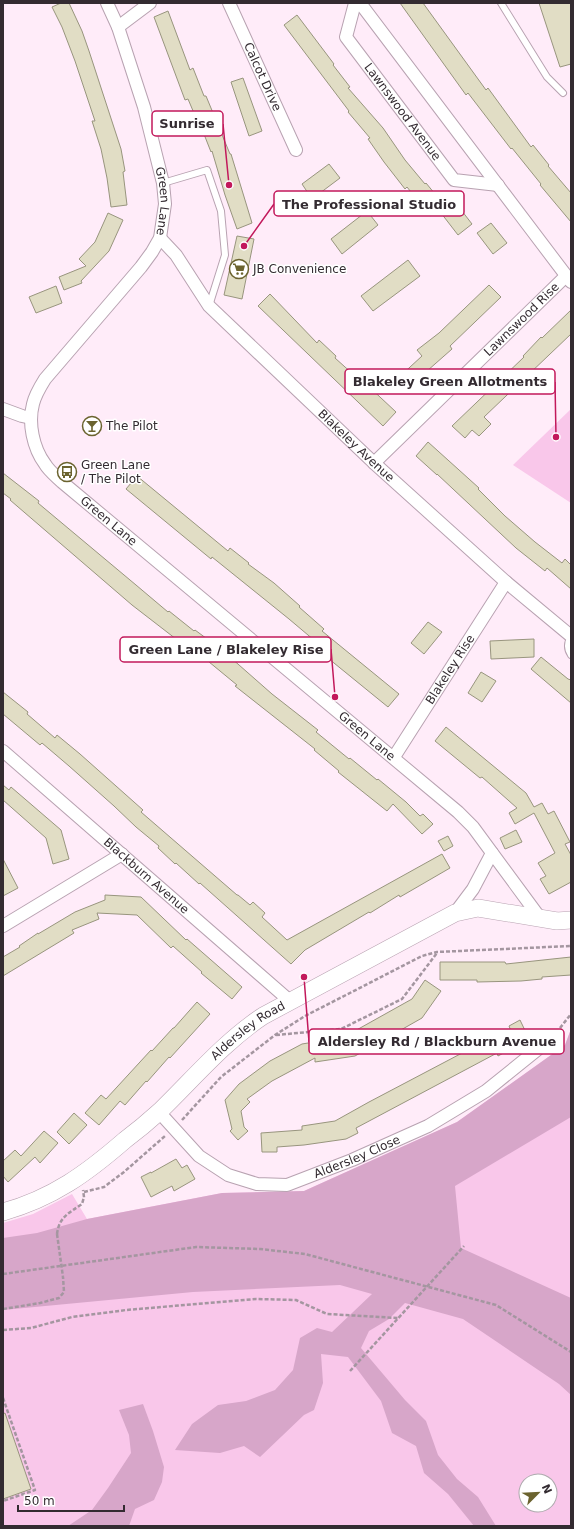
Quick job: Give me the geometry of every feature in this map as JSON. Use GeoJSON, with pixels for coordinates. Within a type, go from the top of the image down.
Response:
{"type":"FeatureCollection","features":[{"type":"Feature","properties":{"kind":"street","name":"Green Lane"},"geometry":{"type":"LineString","coordinates":[[107,3],[118,27],[144,107],[164,182],[165,204],[160,238],[141,267],[45,379],[38,390],[33,404],[31,418],[32,432],[37,448],[45,464],[62,482],[394,757],[458,812],[473,827],[540,918]]}},
{"type":"Feature","properties":{"kind":"street"},"geometry":{"type":"LineString","coordinates":[[118,27],[150,3]]}},
{"type":"Feature","properties":{"kind":"street","name":"Calcot Drive"},"geometry":{"type":"LineString","coordinates":[[229,3],[296,150]]}},
{"type":"Feature","properties":{"kind":"street","name":"Lawnswood Avenue"},"geometry":{"type":"LineString","coordinates":[[355,3],[346,37],[454,180],[498,185]]}},
{"type":"Feature","properties":{"kind":"street"},"geometry":{"type":"LineString","coordinates":[[360,3],[568,279]]}},
{"type":"Feature","properties":{"kind":"street","name":"Blakeley Avenue"},"geometry":{"type":"LineString","coordinates":[[160,238],[176,255],[209,306],[374,463],[506,582],[571,636]]}},
{"type":"Feature","properties":{"kind":"street","name":"Lawnswood Rise"},"geometry":{"type":"LineString","coordinates":[[374,463],[568,279]]}},
{"type":"Feature","properties":{"kind":"street"},"geometry":{"type":"LineString","coordinates":[[3,408],[31,418]]}},
{"type":"Feature","properties":{"kind":"street","name":"Blakeley Rise"},"geometry":{"type":"LineString","coordinates":[[394,757],[506,582]]}},
{"type":"Feature","properties":{"kind":"street","name":"Blackburn Avenue"},"geometry":{"type":"LineString","coordinates":[[3,751],[290,1001]]}},
{"type":"Feature","properties":{"kind":"street"},"geometry":{"type":"LineString","coordinates":[[454,912],[473,889],[492,853]]}},
{"type":"Feature","properties":{"kind":"street"},"geometry":{"type":"LineString","coordinates":[[3,926],[122,854]]}},
{"type":"Feature","properties":{"kind":"street","name":"Aldersley Road"},"geometry":{"type":"LineString","coordinates":[[3,1212],[38,1200],[58,1191],[82,1184],[159,1112],[245,1028],[290,1001],[454,912],[478,908],[557,921],[571,920]]}},
{"type":"Feature","properties":{"kind":"street","name":"Aldersley Close"},"geometry":{"type":"LineString","coordinates":[[159,1112],[199,1156],[228,1175],[257,1184],[287,1186],[352,1160],[428,1126],[486,1091],[553,1037]]}},
{"type":"Feature","properties":{"kind":"lane"},"geometry":{"type":"LineString","coordinates":[[501,3],[546,77],[563,93]]}},
{"type":"Feature","properties":{"kind":"lane"},"geometry":{"type":"LineString","coordinates":[[164,182],[207,170],[221,211],[225,255],[209,306]]}},
{"type":"Feature","properties":{"kind":"lane"},"geometry":{"type":"LineString","coordinates":[[571,636],[568,644],[571,655]]}},
{"type":"Feature","properties":{"kind":"path"},"geometry":{"type":"LineString","coordinates":[[3,1309],[40,1303],[59,1298],[64,1292],[57,1234],[58,1225],[62,1219],[82,1204],[82,1184],[104,1187],[124,1172],[174,1128],[221,1077],[275,1035],[305,1016],[422,956],[437,952],[571,946]]}},
{"type":"Feature","properties":{"kind":"path"},"geometry":{"type":"LineString","coordinates":[[275,1035],[341,1029],[402,998],[437,952]]}},
{"type":"Feature","properties":{"kind":"path"},"geometry":{"type":"LineString","coordinates":[[553,1037],[571,1014]]}},
{"type":"Feature","properties":{"kind":"path"},"geometry":{"type":"LineString","coordinates":[[350,1371],[464,1246]]}},
{"type":"Feature","properties":{"kind":"path"},"geometry":{"type":"LineString","coordinates":[[3,1274],[196,1247],[260,1249],[305,1254],[496,1305],[571,1352]]}},
{"type":"Feature","properties":{"kind":"path"},"geometry":{"type":"LineString","coordinates":[[3,1330],[31,1328],[72,1317],[126,1310],[256,1299],[296,1300],[327,1314],[398,1318]]}},
{"type":"Feature","properties":{"kind":"path"},"geometry":{"type":"LineString","coordinates":[[3,1398],[35,1490],[3,1501]]}},
{"type":"Feature","properties":{"kind":"shaded area"},"geometry":{"type":"Polygon","coordinates":[[[571,409],[571,503],[513,465],[571,409]]]}},
{"type":"Feature","properties":{"kind":"shaded area"},"geometry":{"type":"Polygon","coordinates":[[[571,1029],[571,1526],[3,1526],[3,1223],[33,1214],[72,1194],[87,1219],[222,1193],[304,1191],[457,1122],[565,1045],[571,1029]]]}},
{"type":"Feature","properties":{"kind":"shaded area"},"geometry":{"type":"Polygon","coordinates":[[[571,1029],[571,1117],[455,1186],[461,1248],[571,1298],[571,1395],[559,1384],[463,1319],[405,1303],[389,1319],[369,1331],[361,1348],[405,1400],[426,1421],[438,1455],[457,1479],[478,1497],[496,1526],[474,1526],[448,1494],[424,1473],[416,1446],[392,1433],[381,1401],[348,1357],[321,1354],[323,1383],[314,1410],[304,1415],[260,1457],[244,1446],[220,1453],[175,1450],[192,1424],[218,1405],[246,1401],[275,1390],[293,1370],[300,1338],[317,1328],[332,1332],[372,1294],[340,1285],[193,1292],[3,1310],[3,1238],[37,1233],[87,1219],[222,1193],[304,1191],[457,1122],[565,1045],[571,1029]]]}},
{"type":"Feature","properties":{"kind":"shaded area"},"geometry":{"type":"Polygon","coordinates":[[[143,1404],[164,1467],[162,1482],[154,1500],[135,1509],[129,1526],[68,1526],[92,1510],[131,1453],[129,1435],[119,1410],[143,1404]]]}},
{"type":"Feature","properties":{"kind":"building"},"geometry":{"type":"Polygon","coordinates":[[[61,3],[69,3],[82,31],[89,51],[121,149],[125,171],[123,172],[127,205],[111,207],[101,149],[92,121],[95,121],[75,61],[62,27],[52,7],[61,3]]]}},
{"type":"Feature","properties":{"kind":"building"},"geometry":{"type":"Polygon","coordinates":[[[400,3],[423,3],[486,90],[488,88],[531,147],[533,145],[549,165],[548,166],[571,193],[571,222],[512,148],[511,149],[468,93],[466,95],[400,3]]]}},
{"type":"Feature","properties":{"kind":"building"},"geometry":{"type":"Polygon","coordinates":[[[539,3],[571,3],[571,64],[560,67],[539,3]]]}},
{"type":"Feature","properties":{"kind":"building"},"geometry":{"type":"Polygon","coordinates":[[[168,11],[190,70],[193,68],[204,96],[206,96],[231,154],[252,223],[237,229],[212,151],[211,152],[188,99],[185,100],[154,17],[168,11]]]}},
{"type":"Feature","properties":{"kind":"building"},"geometry":{"type":"Polygon","coordinates":[[[297,15],[334,64],[333,65],[350,87],[348,88],[383,128],[405,160],[444,205],[430,216],[407,187],[405,189],[384,162],[368,139],[370,138],[348,112],[349,111],[284,25],[297,15]]]}},
{"type":"Feature","properties":{"kind":"building"},"geometry":{"type":"Polygon","coordinates":[[[243,78],[262,131],[249,136],[231,82],[243,78]]]}},
{"type":"Feature","properties":{"kind":"building"},"geometry":{"type":"Polygon","coordinates":[[[329,164],[340,178],[312,199],[302,184],[329,164]]]}},
{"type":"Feature","properties":{"kind":"building"},"geometry":{"type":"Polygon","coordinates":[[[455,202],[472,224],[458,235],[441,213],[455,202]]]}},
{"type":"Feature","properties":{"kind":"building"},"geometry":{"type":"Polygon","coordinates":[[[367,211],[378,225],[342,254],[331,239],[367,211]]]}},
{"type":"Feature","properties":{"kind":"building"},"geometry":{"type":"Polygon","coordinates":[[[108,213],[123,220],[109,251],[81,281],[82,283],[64,290],[59,277],[86,266],[79,259],[95,242],[108,213]]]}},
{"type":"Feature","properties":{"kind":"building"},"geometry":{"type":"Polygon","coordinates":[[[491,223],[507,243],[493,254],[477,233],[491,223]]]}},
{"type":"Feature","properties":{"kind":"building"},"geometry":{"type":"Polygon","coordinates":[[[237,236],[254,239],[242,299],[224,295],[237,236]]]}},
{"type":"Feature","properties":{"kind":"building"},"geometry":{"type":"Polygon","coordinates":[[[408,260],[420,276],[373,311],[361,296],[408,260]]]}},
{"type":"Feature","properties":{"kind":"building"},"geometry":{"type":"Polygon","coordinates":[[[489,285],[501,297],[450,346],[452,349],[427,371],[428,373],[408,391],[397,379],[422,356],[417,350],[439,333],[489,285]]]}},
{"type":"Feature","properties":{"kind":"building"},"geometry":{"type":"Polygon","coordinates":[[[56,286],[62,303],[36,313],[29,297],[56,286]]]}},
{"type":"Feature","properties":{"kind":"building"},"geometry":{"type":"Polygon","coordinates":[[[270,294],[317,343],[319,340],[336,356],[335,358],[396,412],[383,426],[258,306],[270,294]]]}},
{"type":"Feature","properties":{"kind":"building"},"geometry":{"type":"Polygon","coordinates":[[[571,310],[571,334],[484,417],[491,424],[479,436],[472,430],[465,438],[452,426],[524,357],[523,356],[541,337],[542,338],[571,310]]]}},
{"type":"Feature","properties":{"kind":"building"},"geometry":{"type":"Polygon","coordinates":[[[428,442],[479,488],[478,489],[505,516],[535,542],[562,563],[565,559],[571,565],[571,589],[547,568],[545,571],[516,548],[416,456],[428,442]]]}},
{"type":"Feature","properties":{"kind":"building"},"geometry":{"type":"Polygon","coordinates":[[[3,473],[39,501],[38,503],[168,612],[169,611],[194,631],[195,630],[222,650],[272,694],[318,730],[316,732],[349,759],[350,758],[377,780],[378,779],[406,802],[420,816],[423,814],[433,824],[422,834],[393,804],[387,811],[338,772],[339,771],[314,750],[315,749],[235,686],[237,685],[203,657],[177,638],[176,639],[132,605],[3,493],[3,473]]]}},
{"type":"Feature","properties":{"kind":"building"},"geometry":{"type":"Polygon","coordinates":[[[137,476],[228,551],[230,548],[249,563],[248,564],[274,583],[324,629],[322,631],[399,694],[388,707],[318,650],[321,646],[289,619],[212,557],[211,559],[126,489],[137,476]]]}},
{"type":"Feature","properties":{"kind":"building"},"geometry":{"type":"Polygon","coordinates":[[[428,622],[442,632],[424,654],[411,643],[428,622]]]}},
{"type":"Feature","properties":{"kind":"building"},"geometry":{"type":"Polygon","coordinates":[[[534,639],[534,657],[491,659],[490,641],[534,639]]]}},
{"type":"Feature","properties":{"kind":"building"},"geometry":{"type":"Polygon","coordinates":[[[541,657],[571,680],[571,703],[531,669],[541,657]]]}},
{"type":"Feature","properties":{"kind":"building"},"geometry":{"type":"Polygon","coordinates":[[[481,672],[496,681],[482,702],[468,693],[481,672]]]}},
{"type":"Feature","properties":{"kind":"building"},"geometry":{"type":"Polygon","coordinates":[[[3,692],[28,712],[27,714],[55,738],[57,735],[80,754],[143,810],[141,812],[237,895],[250,905],[253,902],[265,913],[262,917],[287,940],[442,854],[450,868],[400,897],[399,895],[305,950],[291,964],[200,883],[199,884],[176,863],[175,864],[158,848],[159,846],[69,766],[42,743],[40,745],[3,714],[3,692]]]}},
{"type":"Feature","properties":{"kind":"building"},"geometry":{"type":"Polygon","coordinates":[[[446,727],[526,793],[534,807],[542,803],[548,814],[554,811],[570,842],[565,844],[571,855],[571,882],[549,894],[540,879],[546,876],[538,863],[555,853],[534,813],[515,824],[509,813],[517,808],[482,777],[480,778],[435,741],[446,727]]]}},
{"type":"Feature","properties":{"kind":"building"},"geometry":{"type":"Polygon","coordinates":[[[3,785],[9,790],[11,787],[61,830],[69,859],[53,864],[46,838],[3,800],[3,785]]]}},
{"type":"Feature","properties":{"kind":"building"},"geometry":{"type":"Polygon","coordinates":[[[516,830],[522,842],[505,849],[500,838],[516,830]]]}},
{"type":"Feature","properties":{"kind":"building"},"geometry":{"type":"Polygon","coordinates":[[[448,836],[453,846],[444,851],[438,841],[448,836]]]}},
{"type":"Feature","properties":{"kind":"building"},"geometry":{"type":"Polygon","coordinates":[[[3,859],[18,888],[3,896],[3,859]]]}},
{"type":"Feature","properties":{"kind":"building"},"geometry":{"type":"Polygon","coordinates":[[[105,895],[141,897],[186,940],[187,939],[242,987],[232,999],[201,973],[202,972],[173,946],[171,948],[137,915],[97,913],[99,919],[72,930],[74,933],[3,976],[3,957],[20,947],[19,946],[38,933],[75,912],[105,900],[105,895]]]}},
{"type":"Feature","properties":{"kind":"building"},"geometry":{"type":"Polygon","coordinates":[[[571,957],[571,975],[542,977],[542,979],[521,981],[477,982],[477,980],[440,980],[440,962],[505,962],[506,964],[571,957]]]}},
{"type":"Feature","properties":{"kind":"building"},"geometry":{"type":"Polygon","coordinates":[[[425,980],[441,991],[422,1018],[355,1056],[315,1062],[315,1058],[272,1081],[247,1099],[250,1102],[241,1111],[244,1127],[248,1131],[238,1140],[230,1131],[232,1129],[225,1100],[239,1084],[270,1061],[302,1044],[344,1037],[412,999],[425,980]]]}},
{"type":"Feature","properties":{"kind":"building"},"geometry":{"type":"Polygon","coordinates":[[[197,1002],[210,1014],[125,1105],[120,1101],[99,1125],[85,1113],[101,1095],[106,1099],[197,1002]]]}},
{"type":"Feature","properties":{"kind":"building"},"geometry":{"type":"Polygon","coordinates":[[[520,1020],[531,1043],[515,1051],[513,1048],[498,1056],[497,1053],[356,1128],[358,1133],[346,1139],[277,1147],[277,1152],[262,1152],[261,1133],[302,1130],[302,1126],[335,1121],[483,1042],[484,1044],[511,1031],[509,1026],[520,1020]]]}},
{"type":"Feature","properties":{"kind":"building"},"geometry":{"type":"Polygon","coordinates":[[[74,1113],[87,1125],[69,1144],[57,1132],[74,1113]]]}},
{"type":"Feature","properties":{"kind":"building"},"geometry":{"type":"Polygon","coordinates":[[[44,1131],[58,1143],[40,1163],[35,1157],[8,1182],[3,1176],[3,1161],[15,1150],[21,1156],[44,1131]]]}},
{"type":"Feature","properties":{"kind":"building"},"geometry":{"type":"Polygon","coordinates":[[[176,1159],[182,1168],[187,1165],[195,1179],[174,1191],[172,1186],[151,1197],[141,1177],[176,1159]]]}},
{"type":"Feature","properties":{"kind":"building"},"geometry":{"type":"Polygon","coordinates":[[[5,1413],[31,1489],[3,1499],[3,1414],[5,1413]]]}},
{"type":"Feature","properties":{"kind":"place","name":"Sunrise"},"geometry":{"type":"Point","coordinates":[229,185]}},
{"type":"Feature","properties":{"kind":"place","name":"The Professional Studio"},"geometry":{"type":"Point","coordinates":[244,246]}},
{"type":"Feature","properties":{"kind":"place","name":"JB Convenience"},"geometry":{"type":"Point","coordinates":[239,269]}},
{"type":"Feature","properties":{"kind":"place","name":"The Pilot"},"geometry":{"type":"Point","coordinates":[92,426]}},
{"type":"Feature","properties":{"kind":"place","name":"Blakeley Green Allotments"},"geometry":{"type":"Point","coordinates":[556,437]}},
{"type":"Feature","properties":{"kind":"place","name":"Green Lane / The Pilot"},"geometry":{"type":"Point","coordinates":[67,472]}},
{"type":"Feature","properties":{"kind":"place","name":"Green Lane / Blakeley Rise"},"geometry":{"type":"Point","coordinates":[335,697]}},
{"type":"Feature","properties":{"kind":"place","name":"Aldersley Rd / Blackburn Avenue"},"geometry":{"type":"Point","coordinates":[304,977]}}]}
